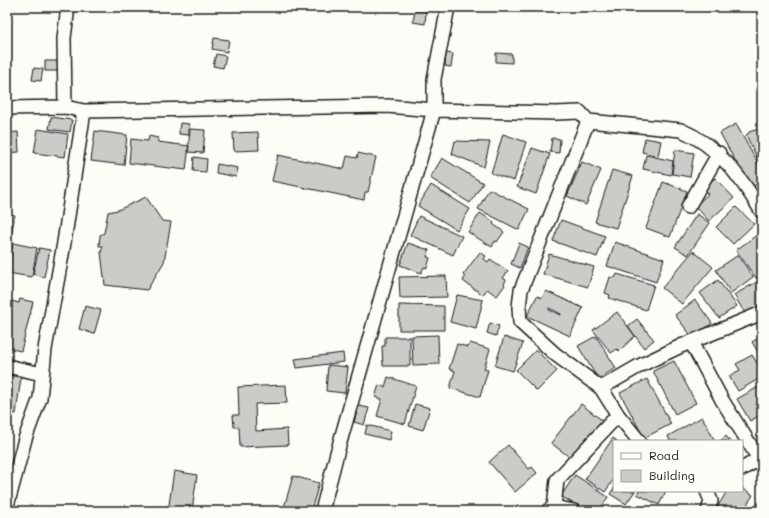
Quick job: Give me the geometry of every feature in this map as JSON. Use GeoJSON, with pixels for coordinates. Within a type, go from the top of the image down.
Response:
{"type":"FeatureCollection","features":[{"type":"Feature","properties":{"kind":"street"},"geometry":{"type":"LineString","coordinates":[[65,107],[64,38],[68,7]]}},
{"type":"Feature","properties":{"kind":"street"},"geometry":{"type":"LineString","coordinates":[[322,511],[434,110],[434,79],[448,7]]}},
{"type":"Feature","properties":{"kind":"street"},"geometry":{"type":"LineString","coordinates":[[7,108],[65,107],[84,111],[387,106],[434,110],[556,113],[580,112],[588,121],[681,130],[695,136],[719,153],[741,179],[762,212]]}},
{"type":"Feature","properties":{"kind":"street"},"geometry":{"type":"LineString","coordinates":[[7,506],[25,439],[40,398],[42,374],[64,249],[84,111]]}},
{"type":"Feature","properties":{"kind":"street"},"geometry":{"type":"LineString","coordinates":[[588,121],[521,290],[519,307],[520,322],[555,354],[601,388],[618,415],[638,440]]}},
{"type":"Feature","properties":{"kind":"street"},"geometry":{"type":"LineString","coordinates":[[688,207],[719,153]]}},
{"type":"Feature","properties":{"kind":"street"},"geometry":{"type":"LineString","coordinates":[[601,388],[639,366],[691,342],[762,314]]}},
{"type":"Feature","properties":{"kind":"street"},"geometry":{"type":"LineString","coordinates":[[691,342],[722,400],[761,460],[743,469]]}},
{"type":"Feature","properties":{"kind":"street"},"geometry":{"type":"LineString","coordinates":[[7,366],[42,374]]}},
{"type":"Feature","properties":{"kind":"street"},"geometry":{"type":"LineString","coordinates":[[574,511],[551,509],[557,480],[618,415]]}},
{"type":"Feature","properties":{"kind":"building"},"geometry":{"type":"Polygon","coordinates":[[[415,10],[426,11],[425,24],[413,22],[415,10]]]}},
{"type":"Feature","properties":{"kind":"building"},"geometry":{"type":"Polygon","coordinates":[[[214,38],[229,40],[227,52],[212,49],[214,38]]]}},
{"type":"Feature","properties":{"kind":"building"},"geometry":{"type":"Polygon","coordinates":[[[446,53],[453,54],[451,67],[445,66],[446,53]]]}},
{"type":"Feature","properties":{"kind":"building"},"geometry":{"type":"Polygon","coordinates":[[[496,53],[512,54],[512,63],[496,62],[496,53]]]}},
{"type":"Feature","properties":{"kind":"building"},"geometry":{"type":"Polygon","coordinates":[[[216,54],[226,56],[223,68],[213,66],[216,54]]]}},
{"type":"Feature","properties":{"kind":"building"},"geometry":{"type":"Polygon","coordinates":[[[45,61],[60,61],[60,71],[45,71],[45,61]]]}},
{"type":"Feature","properties":{"kind":"building"},"geometry":{"type":"Polygon","coordinates":[[[34,68],[43,69],[41,81],[32,80],[34,68]]]}},
{"type":"Feature","properties":{"kind":"building"},"geometry":{"type":"Polygon","coordinates":[[[51,117],[72,120],[70,132],[49,129],[51,117]]]}},
{"type":"Feature","properties":{"kind":"building"},"geometry":{"type":"Polygon","coordinates":[[[180,123],[189,124],[189,135],[179,134],[180,123]]]}},
{"type":"Feature","properties":{"kind":"building"},"geometry":{"type":"Polygon","coordinates":[[[736,124],[762,171],[762,181],[750,188],[720,133],[736,124]]]}},
{"type":"Feature","properties":{"kind":"building"},"geometry":{"type":"Polygon","coordinates":[[[761,128],[762,168],[746,135],[749,132],[761,128]]]}},
{"type":"Feature","properties":{"kind":"building"},"geometry":{"type":"Polygon","coordinates":[[[38,129],[68,134],[65,157],[34,153],[38,129]]]}},
{"type":"Feature","properties":{"kind":"building"},"geometry":{"type":"Polygon","coordinates":[[[190,129],[205,130],[203,153],[188,152],[190,129]]]}},
{"type":"Feature","properties":{"kind":"building"},"geometry":{"type":"Polygon","coordinates":[[[95,131],[127,135],[124,165],[91,161],[95,131]]]}},
{"type":"Feature","properties":{"kind":"building"},"geometry":{"type":"Polygon","coordinates":[[[18,132],[19,152],[7,153],[7,133],[18,132]]]}},
{"type":"Feature","properties":{"kind":"building"},"geometry":{"type":"Polygon","coordinates":[[[258,132],[259,150],[234,151],[233,133],[258,132]]]}},
{"type":"Feature","properties":{"kind":"building"},"geometry":{"type":"Polygon","coordinates":[[[503,134],[526,142],[514,181],[491,173],[503,134]]]}},
{"type":"Feature","properties":{"kind":"building"},"geometry":{"type":"Polygon","coordinates":[[[149,136],[158,138],[158,142],[189,146],[186,170],[129,163],[131,139],[148,141],[149,136]]]}},
{"type":"Feature","properties":{"kind":"building"},"geometry":{"type":"Polygon","coordinates":[[[552,138],[560,139],[559,153],[550,152],[552,138]]]}},
{"type":"Feature","properties":{"kind":"building"},"geometry":{"type":"Polygon","coordinates":[[[645,138],[661,141],[658,156],[642,152],[645,138]]]}},
{"type":"Feature","properties":{"kind":"building"},"geometry":{"type":"Polygon","coordinates":[[[455,141],[490,142],[484,167],[452,154],[455,141]]]}},
{"type":"Feature","properties":{"kind":"building"},"geometry":{"type":"Polygon","coordinates":[[[532,148],[550,154],[536,194],[517,187],[532,148]]]}},
{"type":"Feature","properties":{"kind":"building"},"geometry":{"type":"Polygon","coordinates":[[[675,150],[694,153],[690,177],[672,174],[675,150]]]}},
{"type":"Feature","properties":{"kind":"building"},"geometry":{"type":"Polygon","coordinates":[[[358,153],[376,157],[368,192],[365,192],[364,200],[272,181],[278,155],[344,169],[347,156],[357,158],[358,153]]]}},
{"type":"Feature","properties":{"kind":"building"},"geometry":{"type":"Polygon","coordinates":[[[646,155],[673,161],[671,175],[643,169],[646,155]]]}},
{"type":"Feature","properties":{"kind":"building"},"geometry":{"type":"Polygon","coordinates":[[[194,157],[207,159],[206,172],[193,171],[194,157]]]}},
{"type":"Feature","properties":{"kind":"building"},"geometry":{"type":"Polygon","coordinates":[[[442,158],[483,183],[470,203],[430,178],[442,158]]]}},
{"type":"Feature","properties":{"kind":"building"},"geometry":{"type":"Polygon","coordinates":[[[582,162],[601,170],[586,205],[567,196],[582,162]]]}},
{"type":"Feature","properties":{"kind":"building"},"geometry":{"type":"Polygon","coordinates":[[[217,164],[238,168],[236,177],[216,173],[217,164]]]}},
{"type":"Feature","properties":{"kind":"building"},"geometry":{"type":"Polygon","coordinates":[[[612,170],[633,176],[616,228],[595,222],[612,170]]]}},
{"type":"Feature","properties":{"kind":"building"},"geometry":{"type":"Polygon","coordinates":[[[715,178],[734,198],[709,221],[695,206],[708,194],[703,189],[715,178]]]}},
{"type":"Feature","properties":{"kind":"building"},"geometry":{"type":"Polygon","coordinates":[[[663,182],[687,191],[670,237],[646,228],[663,182]]]}},
{"type":"Feature","properties":{"kind":"building"},"geometry":{"type":"Polygon","coordinates":[[[431,185],[470,209],[457,230],[418,206],[431,185]]]}},
{"type":"Feature","properties":{"kind":"building"},"geometry":{"type":"Polygon","coordinates":[[[489,189],[529,209],[519,230],[478,209],[489,189]]]}},
{"type":"Feature","properties":{"kind":"building"},"geometry":{"type":"Polygon","coordinates":[[[146,197],[162,221],[171,222],[164,262],[147,290],[105,285],[101,252],[103,246],[99,246],[100,235],[104,233],[108,212],[118,210],[146,197]]]}},
{"type":"Feature","properties":{"kind":"building"},"geometry":{"type":"Polygon","coordinates":[[[736,207],[754,224],[733,244],[716,227],[736,207]]]}},
{"type":"Feature","properties":{"kind":"building"},"geometry":{"type":"Polygon","coordinates":[[[480,213],[494,222],[493,224],[504,232],[497,242],[495,241],[492,247],[468,232],[480,213]]]}},
{"type":"Feature","properties":{"kind":"building"},"geometry":{"type":"Polygon","coordinates":[[[7,214],[15,215],[11,236],[7,235],[7,214]]]}},
{"type":"Feature","properties":{"kind":"building"},"geometry":{"type":"Polygon","coordinates":[[[697,214],[710,223],[688,255],[675,247],[697,214]]]}},
{"type":"Feature","properties":{"kind":"building"},"geometry":{"type":"Polygon","coordinates":[[[419,216],[462,236],[453,255],[410,235],[419,216]]]}},
{"type":"Feature","properties":{"kind":"building"},"geometry":{"type":"Polygon","coordinates":[[[561,220],[605,236],[597,257],[553,241],[561,220]]]}},
{"type":"Feature","properties":{"kind":"building"},"geometry":{"type":"Polygon","coordinates":[[[761,232],[762,274],[756,278],[736,250],[761,232]]]}},
{"type":"Feature","properties":{"kind":"building"},"geometry":{"type":"Polygon","coordinates":[[[7,240],[10,241],[7,252],[7,240]]]}},
{"type":"Feature","properties":{"kind":"building"},"geometry":{"type":"Polygon","coordinates":[[[615,242],[664,259],[656,282],[607,266],[615,242]]]}},
{"type":"Feature","properties":{"kind":"building"},"geometry":{"type":"Polygon","coordinates":[[[13,243],[37,248],[32,277],[7,273],[13,243]]]}},
{"type":"Feature","properties":{"kind":"building"},"geometry":{"type":"Polygon","coordinates":[[[408,243],[429,250],[427,257],[430,258],[427,268],[424,267],[421,273],[400,265],[408,243]]]}},
{"type":"Feature","properties":{"kind":"building"},"geometry":{"type":"Polygon","coordinates":[[[519,243],[528,247],[520,268],[511,264],[519,243]]]}},
{"type":"Feature","properties":{"kind":"building"},"geometry":{"type":"Polygon","coordinates":[[[39,248],[50,250],[44,277],[33,274],[39,248]]]}},
{"type":"Feature","properties":{"kind":"building"},"geometry":{"type":"Polygon","coordinates":[[[693,251],[713,267],[682,304],[662,288],[693,251]]]}},
{"type":"Feature","properties":{"kind":"building"},"geometry":{"type":"Polygon","coordinates":[[[480,252],[486,256],[484,259],[488,262],[490,259],[508,271],[503,278],[506,280],[505,285],[497,296],[487,289],[483,295],[463,281],[465,277],[463,275],[480,252]]]}},
{"type":"Feature","properties":{"kind":"building"},"geometry":{"type":"Polygon","coordinates":[[[549,254],[594,267],[588,287],[543,274],[549,254]]]}},
{"type":"Feature","properties":{"kind":"building"},"geometry":{"type":"Polygon","coordinates":[[[738,255],[753,277],[731,293],[716,270],[738,255]]]}},
{"type":"Feature","properties":{"kind":"building"},"geometry":{"type":"Polygon","coordinates":[[[617,274],[654,285],[646,310],[609,298],[610,295],[605,293],[610,277],[615,278],[617,274]]]}},
{"type":"Feature","properties":{"kind":"building"},"geometry":{"type":"Polygon","coordinates":[[[446,276],[447,297],[400,298],[399,277],[446,276]]]}},
{"type":"Feature","properties":{"kind":"building"},"geometry":{"type":"Polygon","coordinates":[[[762,279],[762,305],[746,315],[734,295],[762,279]]]}},
{"type":"Feature","properties":{"kind":"building"},"geometry":{"type":"Polygon","coordinates":[[[718,280],[737,306],[719,318],[700,293],[718,280]]]}},
{"type":"Feature","properties":{"kind":"building"},"geometry":{"type":"Polygon","coordinates":[[[546,291],[583,308],[570,336],[527,316],[537,296],[542,298],[546,291]],[[549,308],[549,310],[561,314],[549,308]]]}},
{"type":"Feature","properties":{"kind":"building"},"geometry":{"type":"Polygon","coordinates":[[[457,295],[483,300],[476,329],[450,322],[457,295]]]}},
{"type":"Feature","properties":{"kind":"building"},"geometry":{"type":"Polygon","coordinates":[[[20,299],[33,302],[21,351],[7,348],[7,300],[19,303],[20,299]]]}},
{"type":"Feature","properties":{"kind":"building"},"geometry":{"type":"Polygon","coordinates":[[[695,300],[712,323],[693,338],[675,315],[695,300]]]}},
{"type":"Feature","properties":{"kind":"building"},"geometry":{"type":"Polygon","coordinates":[[[399,305],[444,306],[444,330],[399,330],[399,305]]]}},
{"type":"Feature","properties":{"kind":"building"},"geometry":{"type":"Polygon","coordinates":[[[85,306],[101,310],[94,334],[79,329],[85,306]]]}},
{"type":"Feature","properties":{"kind":"building"},"geometry":{"type":"Polygon","coordinates":[[[617,312],[635,336],[619,351],[617,349],[611,353],[593,330],[617,312]]]}},
{"type":"Feature","properties":{"kind":"building"},"geometry":{"type":"Polygon","coordinates":[[[637,319],[654,340],[644,348],[628,326],[637,319]]]}},
{"type":"Feature","properties":{"kind":"building"},"geometry":{"type":"Polygon","coordinates":[[[490,323],[499,326],[496,336],[487,333],[490,323]]]}},
{"type":"Feature","properties":{"kind":"building"},"geometry":{"type":"Polygon","coordinates":[[[438,335],[439,364],[413,365],[412,336],[438,335]]]}},
{"type":"Feature","properties":{"kind":"building"},"geometry":{"type":"Polygon","coordinates":[[[596,336],[616,368],[598,379],[578,346],[596,336]]]}},
{"type":"Feature","properties":{"kind":"building"},"geometry":{"type":"Polygon","coordinates":[[[762,336],[762,359],[752,342],[762,336]]]}},
{"type":"Feature","properties":{"kind":"building"},"geometry":{"type":"Polygon","coordinates":[[[385,337],[410,337],[410,366],[383,366],[382,346],[385,346],[385,337]]]}},
{"type":"Feature","properties":{"kind":"building"},"geometry":{"type":"Polygon","coordinates":[[[504,337],[523,343],[513,371],[495,366],[504,337]]]}},
{"type":"Feature","properties":{"kind":"building"},"geometry":{"type":"Polygon","coordinates":[[[470,343],[490,349],[484,369],[488,370],[480,397],[450,388],[455,371],[449,369],[457,344],[468,347],[470,343]]]}},
{"type":"Feature","properties":{"kind":"building"},"geometry":{"type":"Polygon","coordinates":[[[536,350],[557,371],[537,391],[516,370],[536,350]]]}},
{"type":"Feature","properties":{"kind":"building"},"geometry":{"type":"Polygon","coordinates":[[[343,353],[344,362],[297,368],[295,359],[343,353]]]}},
{"type":"Feature","properties":{"kind":"building"},"geometry":{"type":"Polygon","coordinates":[[[752,355],[762,371],[762,377],[738,391],[729,376],[740,370],[736,364],[752,355]]]}},
{"type":"Feature","properties":{"kind":"building"},"geometry":{"type":"Polygon","coordinates":[[[674,361],[696,403],[675,414],[653,371],[674,361]]]}},
{"type":"Feature","properties":{"kind":"building"},"geometry":{"type":"Polygon","coordinates":[[[328,365],[348,367],[345,393],[326,391],[328,365]]]}},
{"type":"Feature","properties":{"kind":"building"},"geometry":{"type":"Polygon","coordinates":[[[7,375],[21,377],[16,414],[7,413],[7,375]]]}},
{"type":"Feature","properties":{"kind":"building"},"geometry":{"type":"Polygon","coordinates":[[[388,377],[416,386],[405,424],[377,416],[382,399],[375,397],[379,385],[385,387],[388,377]]]}},
{"type":"Feature","properties":{"kind":"building"},"geometry":{"type":"Polygon","coordinates":[[[647,379],[671,424],[644,438],[620,393],[647,379]]]}},
{"type":"Feature","properties":{"kind":"building"},"geometry":{"type":"Polygon","coordinates":[[[286,385],[287,403],[255,404],[256,431],[287,429],[288,445],[240,447],[239,427],[234,427],[233,415],[239,415],[238,387],[286,385]]]}},
{"type":"Feature","properties":{"kind":"building"},"geometry":{"type":"Polygon","coordinates":[[[760,386],[762,389],[762,414],[750,421],[737,399],[760,386]]]}},
{"type":"Feature","properties":{"kind":"building"},"geometry":{"type":"Polygon","coordinates":[[[415,404],[430,408],[423,430],[409,426],[415,404]]]}},
{"type":"Feature","properties":{"kind":"building"},"geometry":{"type":"Polygon","coordinates":[[[581,404],[603,421],[572,459],[551,443],[581,404]]]}},
{"type":"Feature","properties":{"kind":"building"},"geometry":{"type":"Polygon","coordinates":[[[359,406],[369,408],[364,425],[354,422],[359,406]]]}},
{"type":"Feature","properties":{"kind":"building"},"geometry":{"type":"Polygon","coordinates":[[[702,417],[714,439],[670,440],[668,436],[702,417]]]}},
{"type":"Feature","properties":{"kind":"building"},"geometry":{"type":"Polygon","coordinates":[[[367,425],[391,431],[389,440],[365,434],[367,425]]]}},
{"type":"Feature","properties":{"kind":"building"},"geometry":{"type":"Polygon","coordinates":[[[726,436],[729,440],[721,440],[726,436]]]}},
{"type":"Feature","properties":{"kind":"building"},"geometry":{"type":"Polygon","coordinates":[[[613,438],[616,440],[613,440],[613,480],[605,492],[585,479],[613,438]]]}},
{"type":"Feature","properties":{"kind":"building"},"geometry":{"type":"Polygon","coordinates":[[[508,445],[529,469],[532,467],[537,473],[515,492],[489,462],[508,445]]]}},
{"type":"Feature","properties":{"kind":"building"},"geometry":{"type":"Polygon","coordinates":[[[174,471],[197,475],[192,511],[168,511],[174,471]]]}},
{"type":"Feature","properties":{"kind":"building"},"geometry":{"type":"Polygon","coordinates":[[[575,475],[608,497],[599,511],[585,511],[561,496],[575,475]]]}},
{"type":"Feature","properties":{"kind":"building"},"geometry":{"type":"Polygon","coordinates":[[[293,476],[319,483],[311,511],[283,511],[293,476]]]}},
{"type":"Feature","properties":{"kind":"building"},"geometry":{"type":"Polygon","coordinates":[[[743,489],[753,495],[743,511],[715,511],[726,492],[743,492],[743,489]]]}},
{"type":"Feature","properties":{"kind":"building"},"geometry":{"type":"Polygon","coordinates":[[[613,490],[613,492],[634,492],[626,504],[610,494],[613,490]]]}},
{"type":"Feature","properties":{"kind":"building"},"geometry":{"type":"Polygon","coordinates":[[[638,492],[666,492],[659,505],[637,494],[638,492]]]}},
{"type":"Feature","properties":{"kind":"building"},"geometry":{"type":"Polygon","coordinates":[[[762,498],[762,511],[753,511],[762,498]]]}},
{"type":"Feature","properties":{"kind":"building"},"geometry":{"type":"Polygon","coordinates":[[[634,508],[642,511],[632,511],[634,508]]]}}]}
